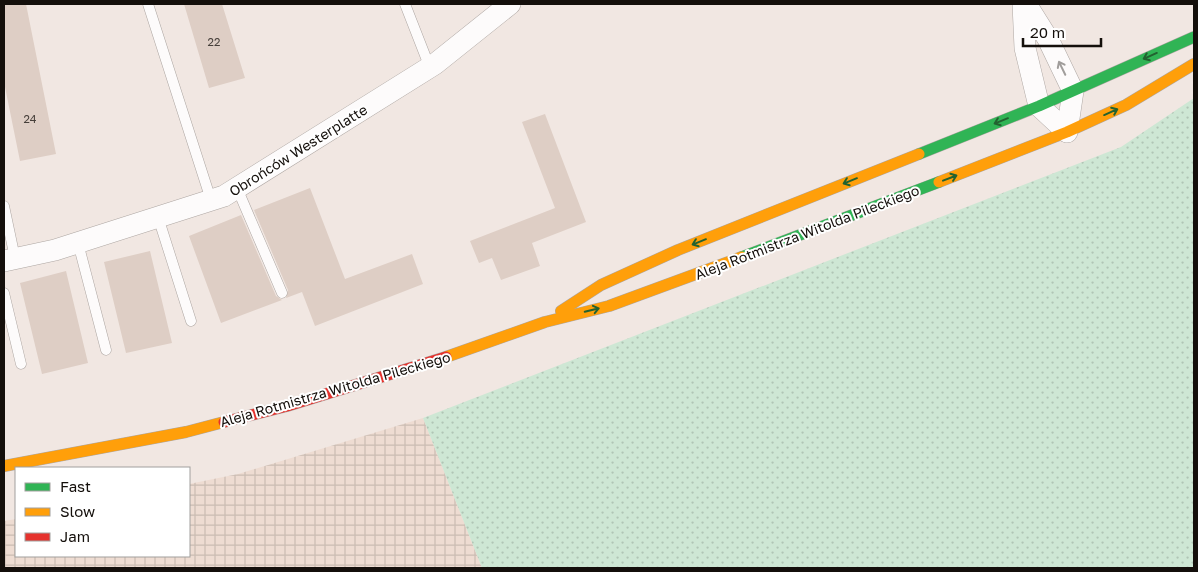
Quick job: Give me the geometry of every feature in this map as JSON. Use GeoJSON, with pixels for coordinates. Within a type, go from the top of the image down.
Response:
{"type":"FeatureCollection","features":[{"type":"Feature","properties":{"kind":"street","name":"Obrońców Westerplatte"},"geometry":{"type":"LineString","coordinates":[[9,259],[78,243],[224,196],[430,68],[510,4]]}},
{"type":"Feature","properties":{"kind":"street"},"geometry":{"type":"LineString","coordinates":[[1023,4],[1025,48],[1039,106],[1067,132]]}},
{"type":"Feature","properties":{"kind":"street"},"geometry":{"type":"LineString","coordinates":[[1026,4],[1048,39],[1073,91],[1067,132]]}},
{"type":"Feature","properties":{"kind":"street","name":"Aleja Rotmistrza Witolda Pileckiego"},"geometry":{"type":"LineString","coordinates":[[545,322],[601,284],[678,250],[1039,106],[1194,37]]}},
{"type":"Feature","properties":{"kind":"street","name":"Aleja Rotmistrza Witolda Pileckiego"},"geometry":{"type":"LineString","coordinates":[[4,466],[186,432],[287,406],[416,368],[545,322],[609,306],[832,224],[1067,132],[1126,105],[1194,64]]}},
{"type":"Feature","properties":{"kind":"lane"},"geometry":{"type":"LineString","coordinates":[[148,4],[211,200]]}},
{"type":"Feature","properties":{"kind":"lane"},"geometry":{"type":"LineString","coordinates":[[404,4],[430,68]]}},
{"type":"Feature","properties":{"kind":"lane"},"geometry":{"type":"LineString","coordinates":[[237,188],[282,293]]}},
{"type":"Feature","properties":{"kind":"lane"},"geometry":{"type":"LineString","coordinates":[[4,206],[9,259]]}},
{"type":"Feature","properties":{"kind":"lane"},"geometry":{"type":"LineString","coordinates":[[158,217],[191,321]]}},
{"type":"Feature","properties":{"kind":"lane"},"geometry":{"type":"LineString","coordinates":[[78,243],[106,350]]}},
{"type":"Feature","properties":{"kind":"lane"},"geometry":{"type":"LineString","coordinates":[[4,293],[20,364]]}},
{"type":"Feature","properties":{"kind":"shaded area"},"geometry":{"type":"Polygon","coordinates":[[[423,418],[482,568],[4,568],[4,521],[15,519],[15,557],[190,557],[190,484],[238,474],[423,418]]]}},
{"type":"Feature","properties":{"kind":"green space"},"geometry":{"type":"Polygon","coordinates":[[[1194,98],[1194,568],[482,568],[423,418],[1121,147],[1194,98]]]}},
{"type":"Feature","properties":{"kind":"building"},"geometry":{"type":"Polygon","coordinates":[[[4,4],[26,4],[56,154],[20,161],[4,82],[4,4]]]}},
{"type":"Feature","properties":{"kind":"building"},"geometry":{"type":"Polygon","coordinates":[[[184,4],[222,4],[245,78],[209,88],[184,4]]]}},
{"type":"Feature","properties":{"kind":"building"},"geometry":{"type":"Polygon","coordinates":[[[545,114],[586,222],[532,243],[540,266],[501,280],[492,258],[479,263],[470,241],[555,208],[522,122],[545,114]]]}},
{"type":"Feature","properties":{"kind":"building"},"geometry":{"type":"Polygon","coordinates":[[[310,188],[345,279],[412,254],[423,284],[315,326],[302,292],[286,298],[288,290],[254,210],[310,188]]]}},
{"type":"Feature","properties":{"kind":"building"},"geometry":{"type":"Polygon","coordinates":[[[241,215],[276,296],[282,300],[221,323],[189,236],[241,215]]]}},
{"type":"Feature","properties":{"kind":"building"},"geometry":{"type":"Polygon","coordinates":[[[150,251],[172,343],[126,353],[104,262],[150,251]]]}},
{"type":"Feature","properties":{"kind":"building"},"geometry":{"type":"Polygon","coordinates":[[[66,271],[88,363],[42,374],[20,283],[66,271]]]}},
{"type":"Feature","properties":{"kind":"traffic: fast"},"geometry":{"type":"LineString","coordinates":[[919,154],[1039,106],[1194,37]]}},
{"type":"Feature","properties":{"kind":"traffic: fast"},"geometry":{"type":"LineString","coordinates":[[742,257],[939,182]]}},
{"type":"Feature","properties":{"kind":"traffic: slow"},"geometry":{"type":"LineString","coordinates":[[939,182],[1067,132],[1126,105],[1194,64]]}},
{"type":"Feature","properties":{"kind":"traffic: slow"},"geometry":{"type":"LineString","coordinates":[[561,311],[601,285],[678,250],[919,154]]}},
{"type":"Feature","properties":{"kind":"traffic: slow"},"geometry":{"type":"LineString","coordinates":[[446,357],[545,322],[609,306],[742,257]]}},
{"type":"Feature","properties":{"kind":"traffic: slow"},"geometry":{"type":"LineString","coordinates":[[4,466],[186,432],[224,422]]}},
{"type":"Feature","properties":{"kind":"traffic: jam"},"geometry":{"type":"LineString","coordinates":[[224,422],[287,406],[446,357]]}}]}
